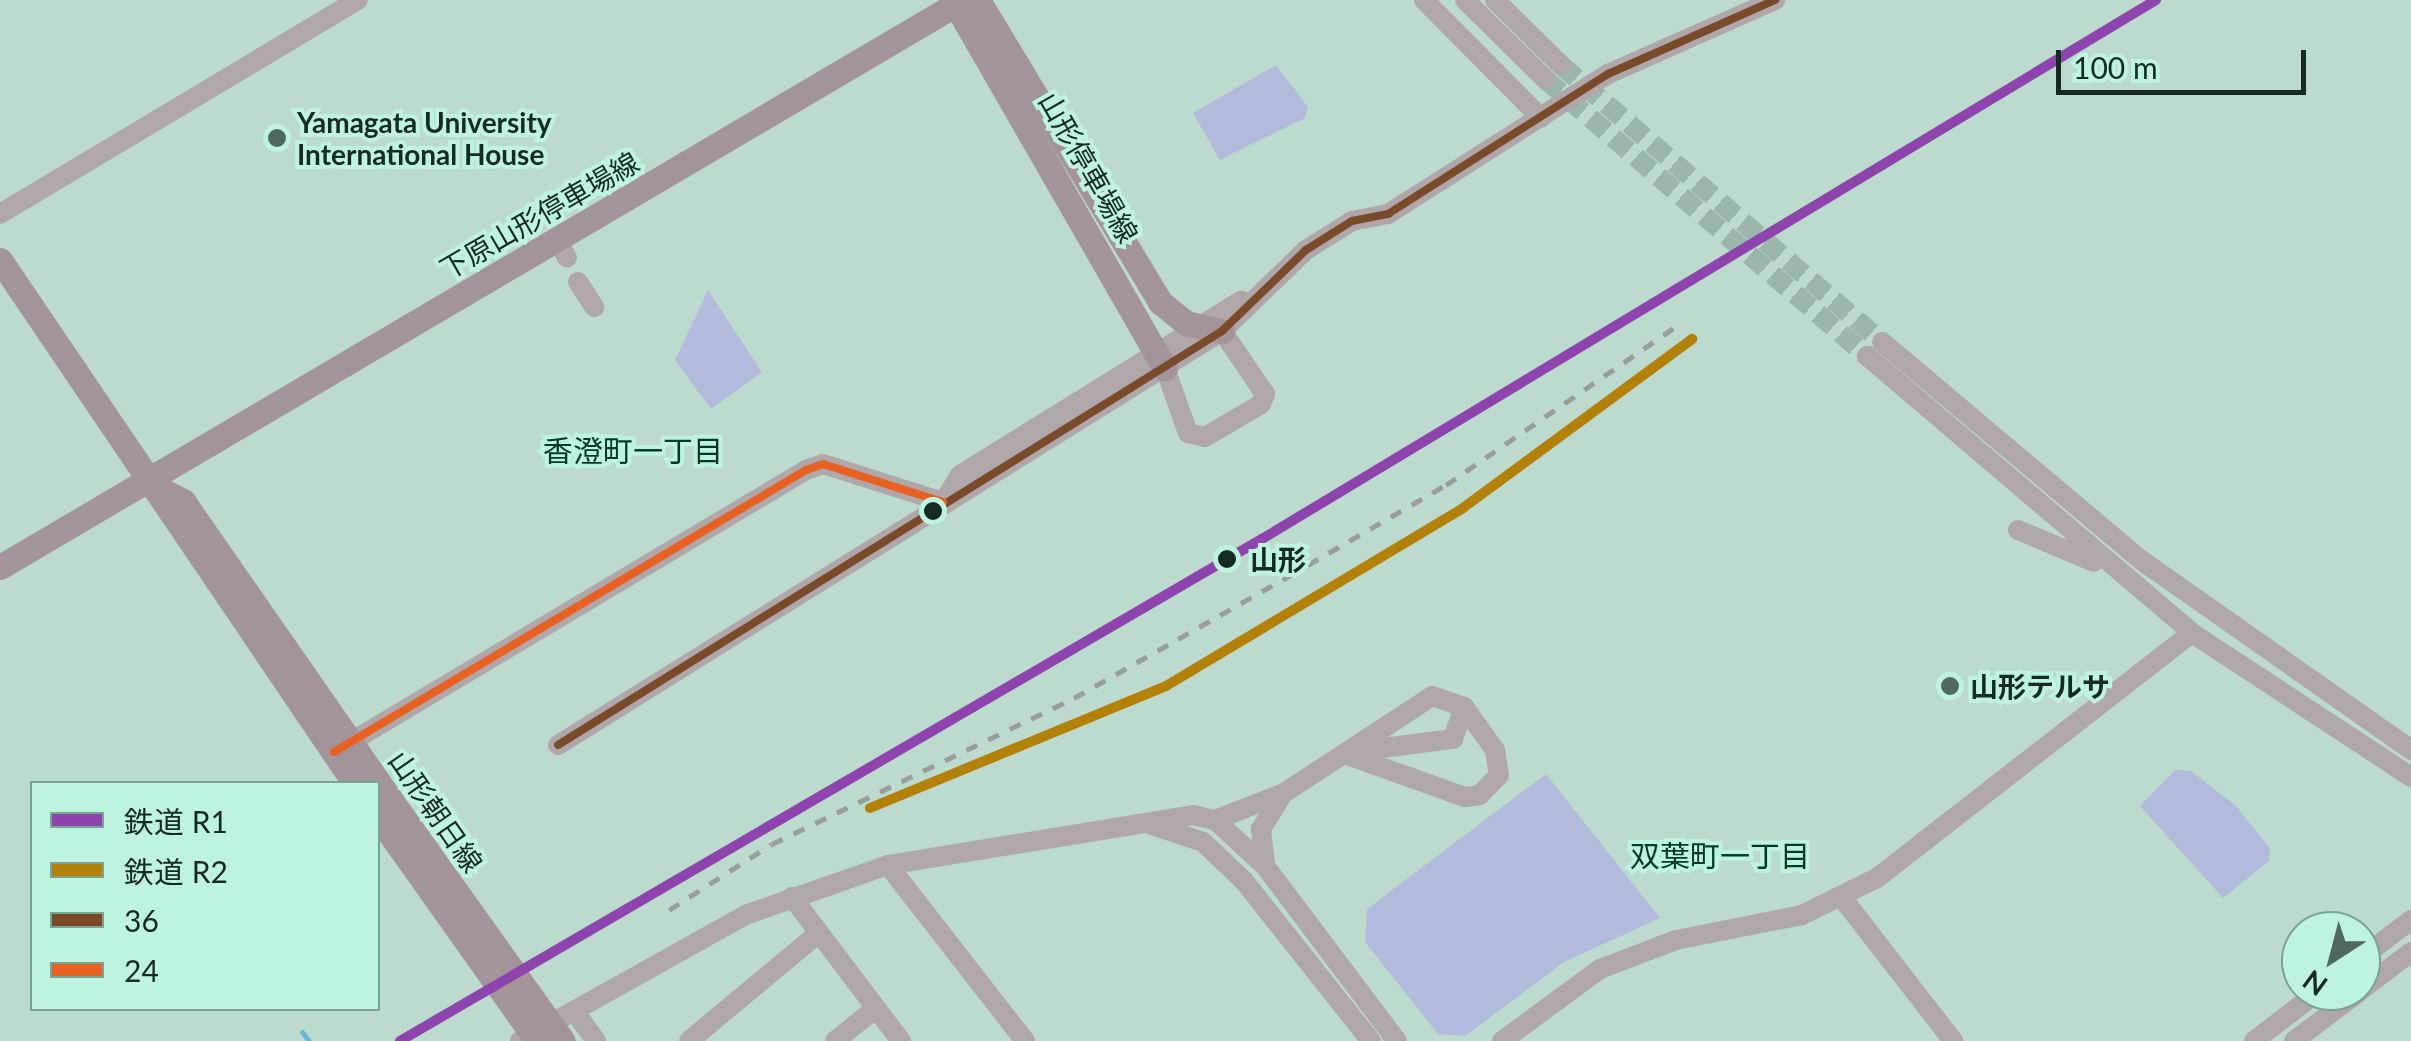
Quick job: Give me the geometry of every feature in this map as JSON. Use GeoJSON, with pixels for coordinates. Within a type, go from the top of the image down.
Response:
{"type":"FeatureCollection","features":[{"type":"Feature","properties":{"kind":"main road","name":"下原山形停車場線"},"geometry":{"type":"LineString","coordinates":[[146,482],[562,249],[963,1]]}},
{"type":"Feature","properties":{"kind":"main road","name":"山形停車場線"},"geometry":{"type":"LineString","coordinates":[[963,1],[1160,302],[1186,324],[1213,328]]}},
{"type":"Feature","properties":{"kind":"main road","name":"山形停車場線"},"geometry":{"type":"LineString","coordinates":[[963,1],[1164,359]]}},
{"type":"Feature","properties":{"kind":"main road","name":"山形朝日線"},"geometry":{"type":"LineString","coordinates":[[0,260],[146,482],[365,781]]}},
{"type":"Feature","properties":{"kind":"main road"},"geometry":{"type":"LineString","coordinates":[[0,567],[146,482]]}},
{"type":"Feature","properties":{"kind":"main road","name":"山形朝日線"},"geometry":{"type":"LineString","coordinates":[[342,747],[354,781]]}},
{"type":"Feature","properties":{"kind":"main road","name":"山形朝日線"},"geometry":{"type":"LineString","coordinates":[[383,807],[537,1041]]}},
{"type":"Feature","properties":{"kind":"main road","name":"山形朝日線"},"geometry":{"type":"LineString","coordinates":[[383,807],[563,1041]]}},
{"type":"Feature","properties":{"kind":"street"},"geometry":{"type":"LineString","coordinates":[[0,214],[358,0]]}},
{"type":"Feature","properties":{"kind":"street"},"geometry":{"type":"LineString","coordinates":[[1424,0],[1541,118]]}},
{"type":"Feature","properties":{"kind":"street"},"geometry":{"type":"LineString","coordinates":[[1465,0],[1553,72],[1496,0]]}},
{"type":"Feature","properties":{"kind":"street"},"geometry":{"type":"LineString","coordinates":[[558,745],[1213,328],[1352,221],[1388,214],[1680,36],[1775,0]]}},
{"type":"Feature","properties":{"kind":"street"},"geometry":{"type":"LineString","coordinates":[[578,282],[594,307]]}},
{"type":"Feature","properties":{"kind":"street"},"geometry":{"type":"LineString","coordinates":[[1164,359],[1188,434],[1205,437],[1260,404],[1265,394],[1213,328]]}},
{"type":"Feature","properties":{"kind":"street"},"geometry":{"type":"LineString","coordinates":[[2411,750],[2141,560],[1874,349],[2038,508],[2192,634],[2411,777]]}},
{"type":"Feature","properties":{"kind":"street"},"geometry":{"type":"LineString","coordinates":[[342,747],[806,470],[823,464],[943,502]]}},
{"type":"Feature","properties":{"kind":"street"},"geometry":{"type":"LineString","coordinates":[[2038,508],[2037,524],[2018,530],[2111,569]]}},
{"type":"Feature","properties":{"kind":"street"},"geometry":{"type":"LineString","coordinates":[[1502,1041],[1600,969],[1676,940],[1842,899],[2192,634]]}},
{"type":"Feature","properties":{"kind":"street"},"geometry":{"type":"LineString","coordinates":[[520,1041],[575,1012],[656,959],[792,897],[888,864],[1138,822],[1215,820],[1248,812],[1350,756],[1422,700],[1464,707],[1499,762],[1480,795],[1350,756]]}},
{"type":"Feature","properties":{"kind":"street"},"geometry":{"type":"LineString","coordinates":[[1350,756],[1452,739],[1464,707]]}},
{"type":"Feature","properties":{"kind":"street"},"geometry":{"type":"LineString","coordinates":[[1265,866],[1261,829],[1284,794]]}},
{"type":"Feature","properties":{"kind":"street"},"geometry":{"type":"LineString","coordinates":[[1244,881],[1231,854],[1234,834],[1248,812]]}},
{"type":"Feature","properties":{"kind":"street"},"geometry":{"type":"LineString","coordinates":[[1215,820],[1265,866],[1397,1041]]}},
{"type":"Feature","properties":{"kind":"street"},"geometry":{"type":"LineString","coordinates":[[1138,822],[1187,833],[1244,881],[1371,1041]]}},
{"type":"Feature","properties":{"kind":"street"},"geometry":{"type":"LineString","coordinates":[[888,864],[1026,1041]]}},
{"type":"Feature","properties":{"kind":"street"},"geometry":{"type":"LineString","coordinates":[[792,897],[816,935],[900,1041]]}},
{"type":"Feature","properties":{"kind":"street"},"geometry":{"type":"LineString","coordinates":[[1842,899],[1953,1041]]}},
{"type":"Feature","properties":{"kind":"street"},"geometry":{"type":"LineString","coordinates":[[2381,942],[2410,920]]}},
{"type":"Feature","properties":{"kind":"street"},"geometry":{"type":"LineString","coordinates":[[690,1041],[816,935]]}},
{"type":"Feature","properties":{"kind":"street"},"geometry":{"type":"LineString","coordinates":[[2381,974],[2411,952]]}},
{"type":"Feature","properties":{"kind":"street"},"geometry":{"type":"LineString","coordinates":[[835,1041],[875,1009]]}},
{"type":"Feature","properties":{"kind":"street"},"geometry":{"type":"LineString","coordinates":[[2254,1041],[2293,1011]]}},
{"type":"Feature","properties":{"kind":"street"},"geometry":{"type":"LineString","coordinates":[[2294,1041],[2333,1011]]}},
{"type":"Feature","properties":{"kind":"street"},"geometry":{"type":"LineString","coordinates":[[575,1012],[596,1041]]}},
{"type":"Feature","properties":{"kind":"shaded area"},"geometry":{"type":"Polygon","coordinates":[[[1276,65],[1308,107],[1305,118],[1220,160],[1193,113],[1276,65]]]}},
{"type":"Feature","properties":{"kind":"shaded area"},"geometry":{"type":"Polygon","coordinates":[[[708,290],[762,372],[711,409],[675,360],[708,290]]]}},
{"type":"Feature","properties":{"kind":"shaded area"},"geometry":{"type":"Polygon","coordinates":[[[2175,770],[2191,771],[2235,805],[2270,848],[2269,861],[2223,898],[2140,806],[2175,770]]]}},
{"type":"Feature","properties":{"kind":"shaded area"},"geometry":{"type":"Polygon","coordinates":[[[1546,774],[1660,918],[1564,962],[1465,1036],[1438,1034],[1365,942],[1367,909],[1546,774]]]}},
{"type":"Feature","properties":{"kind":"waterway"},"geometry":{"type":"LineString","coordinates":[[302,1032],[309,1041]]}},
{"type":"Feature","properties":{"kind":"tunnel"},"geometry":{"type":"LineString","coordinates":[[1561,65],[1882,342]]}},
{"type":"Feature","properties":{"kind":"tunnel"},"geometry":{"type":"LineString","coordinates":[[1545,79],[1867,356]]}},
{"type":"Feature","properties":{"kind":"railway"},"geometry":{"type":"LineString","coordinates":[[669,910],[772,844],[1074,698],[1446,485],[1681,323]]}},
{"type":"Feature","properties":{"kind":"railway"},"geometry":{"type":"LineString","coordinates":[[1604,405],[1692,339]]}},
{"type":"Feature","properties":{"kind":"rail line","name":"R1"},"geometry":{"type":"LineString","coordinates":[[400,1041],[1262,539],[2156,0]]}},
{"type":"Feature","properties":{"kind":"rail line","name":"R2"},"geometry":{"type":"LineString","coordinates":[[870,808],[1166,686],[1463,508],[1692,339]]}},
{"type":"Feature","properties":{"kind":"transit line","name":"36"},"geometry":{"type":"LineString","coordinates":[[558,745],[1222,331],[1306,250],[1352,221],[1388,214],[1608,74],[1775,0]]}},
{"type":"Feature","properties":{"kind":"transit line","name":"24"},"geometry":{"type":"LineString","coordinates":[[334,752],[806,470],[823,464],[943,502]]}},
{"type":"Feature","properties":{"kind":"place","name":"Yamagata University International House"},"geometry":{"type":"Point","coordinates":[277,138]}},
{"type":"Feature","properties":{"kind":"place","name":"山形"},"geometry":{"type":"Point","coordinates":[1227,559]}},
{"type":"Feature","properties":{"kind":"place","name":"山形テルサ"},"geometry":{"type":"Point","coordinates":[1950,686]}},
{"type":"Feature","properties":{"kind":"district","name":"香澄町一丁目"},"geometry":{"type":"Point","coordinates":[633,450]}},
{"type":"Feature","properties":{"kind":"district","name":"双葉町一丁目"},"geometry":{"type":"Point","coordinates":[1720,855]}}]}
